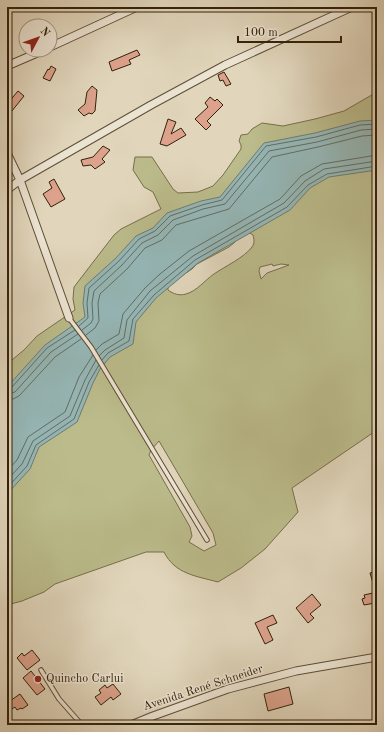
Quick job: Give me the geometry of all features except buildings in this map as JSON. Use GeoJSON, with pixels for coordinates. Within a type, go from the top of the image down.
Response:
{"type":"FeatureCollection","features":[{"type":"Feature","properties":{"kind":"street"},"geometry":{"type":"LineString","coordinates":[[118,7],[121,15]]}},
{"type":"Feature","properties":{"kind":"street"},"geometry":{"type":"LineString","coordinates":[[58,43],[137,7]]}},
{"type":"Feature","properties":{"kind":"street"},"geometry":{"type":"LineString","coordinates":[[7,190],[20,180],[151,105],[225,65],[352,7]]}},
{"type":"Feature","properties":{"kind":"street"},"geometry":{"type":"LineString","coordinates":[[7,66],[26,58]]}},
{"type":"Feature","properties":{"kind":"street"},"geometry":{"type":"LineString","coordinates":[[7,153],[20,180],[69,318]]}},
{"type":"Feature","properties":{"kind":"street","name":"Avenida René Schneider"},"geometry":{"type":"LineString","coordinates":[[131,725],[228,689],[296,671],[377,656]]}},
{"type":"Feature","properties":{"kind":"lane"},"geometry":{"type":"LineString","coordinates":[[69,318],[93,350],[207,540]]}},
{"type":"Feature","properties":{"kind":"lane"},"geometry":{"type":"LineString","coordinates":[[41,670],[59,699],[82,725]]}},
{"type":"Feature","properties":{"kind":"green space"},"geometry":{"type":"Polygon","coordinates":[[[377,92],[377,430],[292,488],[298,512],[265,549],[241,568],[218,582],[194,576],[180,570],[164,552],[146,552],[55,584],[44,592],[7,605],[7,364],[24,350],[37,336],[75,310],[73,299],[74,287],[114,235],[121,229],[161,209],[153,192],[144,187],[133,170],[135,157],[152,157],[173,189],[178,193],[198,192],[213,186],[223,175],[241,149],[239,141],[241,135],[248,134],[252,129],[262,123],[283,126],[344,111],[377,92]],[[250,233],[240,235],[229,247],[197,264],[168,285],[168,290],[174,294],[181,295],[190,293],[214,274],[249,251],[254,242],[253,235],[250,233]],[[272,264],[260,267],[259,271],[261,279],[267,273],[289,265],[281,264],[273,266],[272,264]],[[159,441],[151,450],[149,455],[190,527],[192,536],[189,542],[204,551],[216,545],[213,533],[159,441]]]}},
{"type":"Feature","properties":{"kind":"water"},"geometry":{"type":"Polygon","coordinates":[[[377,120],[377,170],[329,177],[310,188],[290,210],[198,263],[156,298],[136,322],[133,344],[110,357],[100,369],[77,422],[39,447],[30,469],[7,494],[7,387],[45,345],[85,317],[83,303],[85,286],[116,258],[136,236],[153,228],[167,213],[201,201],[220,197],[264,143],[315,133],[360,121],[377,120]]]}},
{"type":"Feature","properties":{"kind":"place","name":"Quincho Carlui"},"geometry":{"type":"Point","coordinates":[38,679]}}]}
